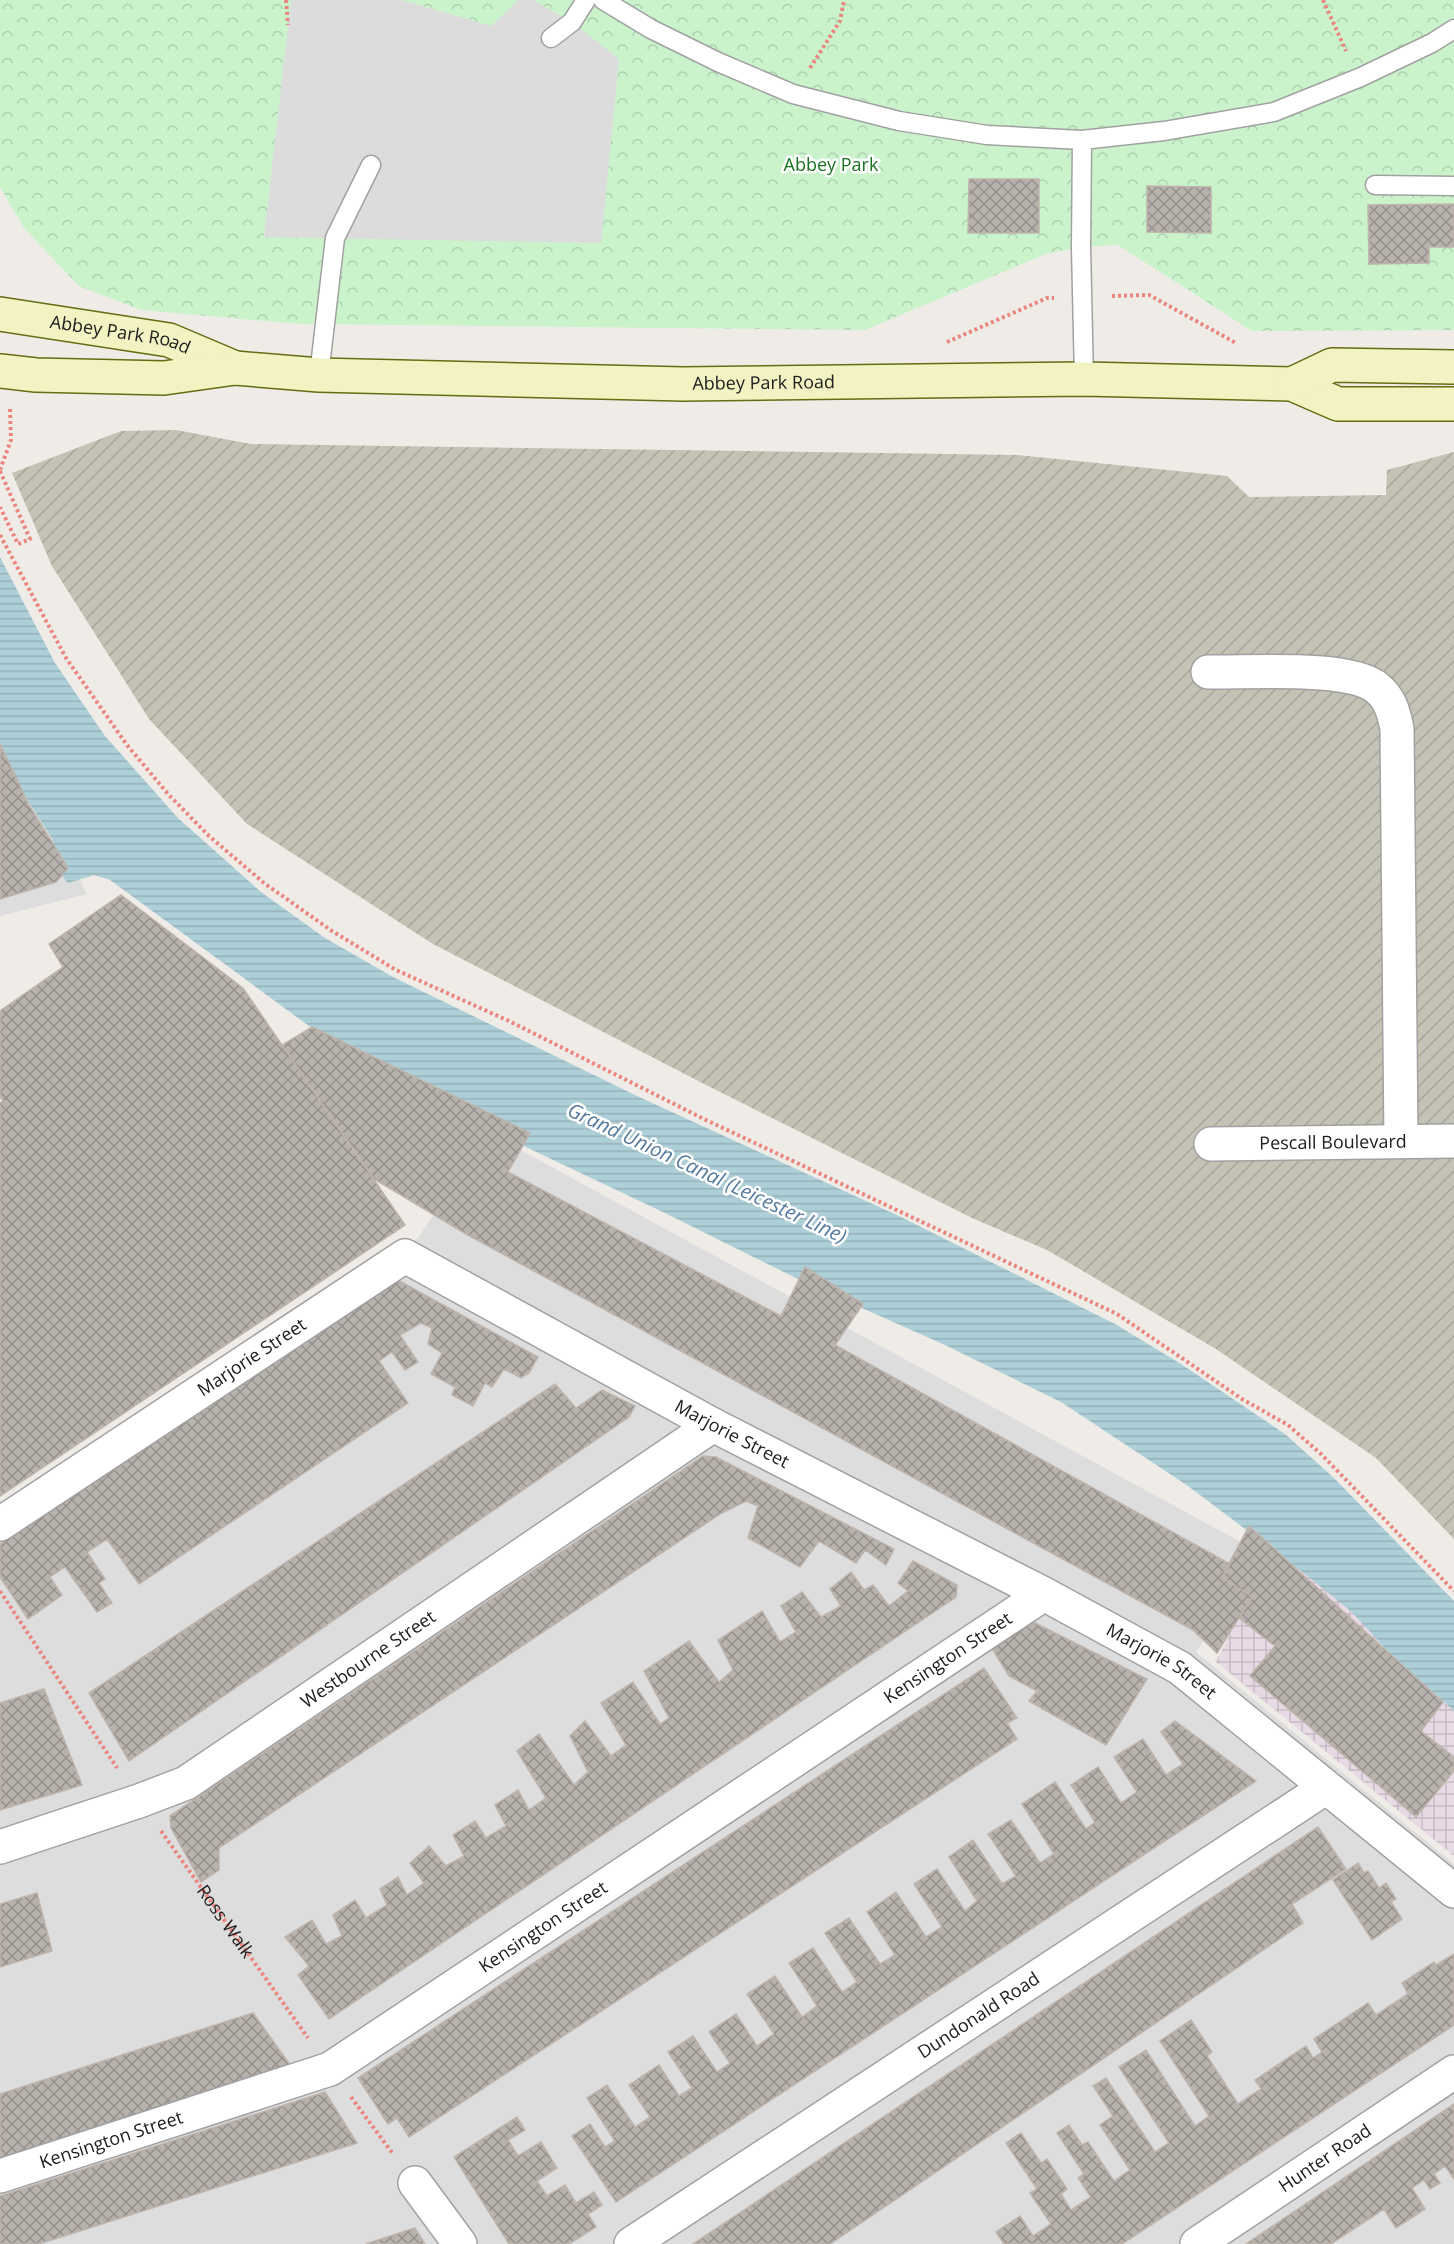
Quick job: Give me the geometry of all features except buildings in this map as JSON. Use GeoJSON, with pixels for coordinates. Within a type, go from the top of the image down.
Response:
{"type":"FeatureCollection","features":[{"type":"Feature","properties":{"kind":"main road","name":"Abbey Park Road"},"geometry":{"type":"LineString","coordinates":[[0,314],[169,340],[236,368]]}},
{"type":"Feature","properties":{"kind":"main road","name":"Abbey Park Road"},"geometry":{"type":"LineString","coordinates":[[1293,384],[1332,365],[1454,368]]}},
{"type":"Feature","properties":{"kind":"main road","name":"Abbey Park Road"},"geometry":{"type":"LineString","coordinates":[[5,371],[164,378],[236,368],[319,375],[683,384],[1084,379],[1293,384],[1338,404],[1454,404]]}},
{"type":"Feature","properties":{"kind":"street"},"geometry":{"type":"LineString","coordinates":[[1208,672],[1354,676],[1378,688],[1394,712],[1397,729],[1401,1140]]}},
{"type":"Feature","properties":{"kind":"street","name":"Pescall Boulevard"},"geometry":{"type":"LineString","coordinates":[[1211,1144],[1454,1141]]}},
{"type":"Feature","properties":{"kind":"street","name":"Marjorie Street"},"geometry":{"type":"LineString","coordinates":[[0,1524],[405,1256],[712,1425],[1044,1594],[1180,1668],[1454,1891]]}},
{"type":"Feature","properties":{"kind":"street","name":"Westbourne Street"},"geometry":{"type":"LineString","coordinates":[[0,1848],[139,1802],[186,1783],[712,1425]]}},
{"type":"Feature","properties":{"kind":"street","name":"Kensington Street"},"geometry":{"type":"LineString","coordinates":[[0,2176],[330,2068],[1044,1594]]}},
{"type":"Feature","properties":{"kind":"street","name":"Dundonald Road"},"geometry":{"type":"LineString","coordinates":[[631,2244],[1325,1788]]}},
{"type":"Feature","properties":{"kind":"street","name":"Hunter Road"},"geometry":{"type":"LineString","coordinates":[[1197,2244],[1454,2072]]}},
{"type":"Feature","properties":{"kind":"street"},"geometry":{"type":"LineString","coordinates":[[415,2183],[460,2244]]}},
{"type":"Feature","properties":{"kind":"lane"},"geometry":{"type":"LineString","coordinates":[[551,38],[572,22],[586,0]]}},
{"type":"Feature","properties":{"kind":"lane"},"geometry":{"type":"LineString","coordinates":[[603,0],[651,29],[718,62],[793,94],[899,121],[976,133],[1082,140],[1164,130],[1274,112],[1361,78],[1432,43],[1454,29]]}},
{"type":"Feature","properties":{"kind":"lane"},"geometry":{"type":"LineString","coordinates":[[1082,140],[1084,379]]}},
{"type":"Feature","properties":{"kind":"lane"},"geometry":{"type":"LineString","coordinates":[[319,375],[335,238],[371,165]]}},
{"type":"Feature","properties":{"kind":"lane"},"geometry":{"type":"LineString","coordinates":[[1375,185],[1454,186]]}},
{"type":"Feature","properties":{"kind":"path"},"geometry":{"type":"LineString","coordinates":[[286,0],[288,25]]}},
{"type":"Feature","properties":{"kind":"path"},"geometry":{"type":"LineString","coordinates":[[793,94],[840,21],[844,0]]}},
{"type":"Feature","properties":{"kind":"path"},"geometry":{"type":"LineString","coordinates":[[1323,0],[1326,12],[1361,78]]}},
{"type":"Feature","properties":{"kind":"path"},"geometry":{"type":"LineString","coordinates":[[941,344],[1047,298],[1149,295],[1239,345]]}},
{"type":"Feature","properties":{"kind":"path"},"geometry":{"type":"LineString","coordinates":[[0,507],[18,544],[30,539],[0,471],[10,440],[5,371]]}},
{"type":"Feature","properties":{"kind":"path"},"geometry":{"type":"LineString","coordinates":[[0,535],[66,658],[127,745],[168,794],[209,836],[264,883],[332,930],[396,970],[509,1022],[706,1120],[1117,1314],[1242,1399],[1288,1425],[1321,1454],[1454,1591]]}},
{"type":"Feature","properties":{"kind":"path","name":"Ross Walk"},"geometry":{"type":"LineString","coordinates":[[0,1591],[139,1802],[415,2183]]}},
{"type":"Feature","properties":{"kind":"shaded area"},"geometry":{"type":"Polygon","coordinates":[[[291,0],[401,0],[491,26],[518,0],[533,0],[572,22],[619,59],[601,243],[264,237],[291,0]]]}},
{"type":"Feature","properties":{"kind":"shaded area"},"geometry":{"type":"Polygon","coordinates":[[[176,430],[251,444],[1017,455],[1227,476],[1249,497],[1386,495],[1387,470],[1454,452],[1454,1539],[1376,1458],[1216,1349],[1047,1250],[972,1218],[708,1086],[433,944],[247,824],[149,719],[52,566],[12,473],[121,431],[176,430]]]}},
{"type":"Feature","properties":{"kind":"shaded area"},"geometry":{"type":"Polygon","coordinates":[[[0,722],[87,894],[0,916],[0,722]]]}},
{"type":"Feature","properties":{"kind":"shaded area"},"geometry":{"type":"Polygon","coordinates":[[[489,1133],[1261,1553],[1196,1652],[1454,1864],[1454,2244],[0,2244],[0,1548],[418,1238],[489,1133]]]}},
{"type":"Feature","properties":{"kind":"shaded area"},"geometry":{"type":"Polygon","coordinates":[[[1277,1540],[1454,1696],[1454,1856],[1216,1662],[1277,1540]]]}},
{"type":"Feature","properties":{"kind":"green space","name":"Abbey Park"},"geometry":{"type":"Polygon","coordinates":[[[0,0],[1454,0],[1454,330],[1252,331],[1118,245],[1081,247],[1046,254],[865,330],[300,324],[141,310],[79,286],[24,228],[0,187],[0,0]]]}},
{"type":"Feature","properties":{"kind":"water","name":"Grand Union Canal (Leicester Line)"},"geometry":{"type":"Polygon","coordinates":[[[0,557],[55,663],[105,736],[178,818],[261,892],[325,938],[393,977],[637,1096],[901,1217],[1115,1324],[1181,1364],[1285,1434],[1334,1478],[1454,1601],[1454,1711],[1392,1656],[1352,1612],[1301,1571],[1188,1486],[1061,1402],[945,1345],[810,1285],[427,1100],[324,1037],[110,880],[94,875],[68,883],[41,851],[53,840],[0,750],[0,557]]]}}]}
